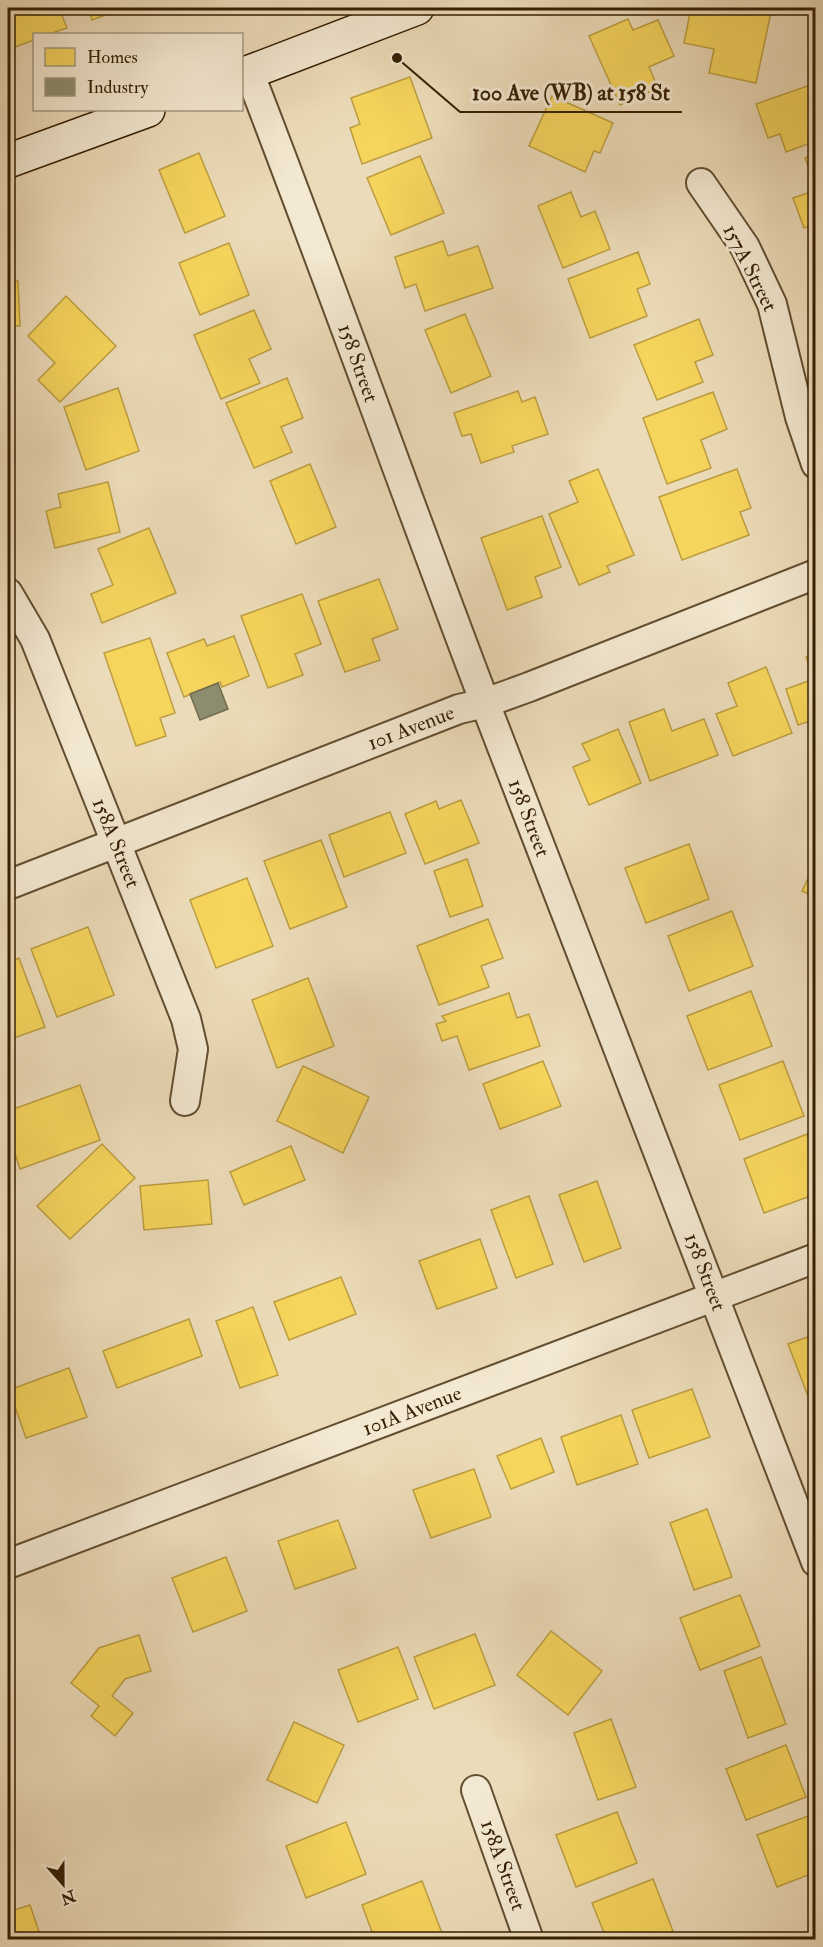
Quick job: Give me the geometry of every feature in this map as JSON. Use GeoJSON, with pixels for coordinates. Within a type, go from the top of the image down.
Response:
{"type":"FeatureCollection","features":[{"type":"Feature","properties":{"kind":"main road"},"geometry":{"type":"LineString","coordinates":[[245,74],[417,8]]}},
{"type":"Feature","properties":{"kind":"main road"},"geometry":{"type":"LineString","coordinates":[[8,161],[145,111]]}},
{"type":"Feature","properties":{"kind":"street","name":"158 Street"},"geometry":{"type":"LineString","coordinates":[[245,74],[816,1562]]}},
{"type":"Feature","properties":{"kind":"street","name":"157A Street"},"geometry":{"type":"LineString","coordinates":[[701,183],[745,247],[772,304],[800,417],[816,464]]}},
{"type":"Feature","properties":{"kind":"street","name":"101 Avenue"},"geometry":{"type":"LineString","coordinates":[[8,885],[459,709],[529,687],[816,574]]}},
{"type":"Feature","properties":{"kind":"street","name":"158A Street"},"geometry":{"type":"LineString","coordinates":[[8,593],[35,639],[186,1019],[193,1049],[185,1101]]}},
{"type":"Feature","properties":{"kind":"street","name":"101A Avenue"},"geometry":{"type":"LineString","coordinates":[[8,1564],[816,1258]]}},
{"type":"Feature","properties":{"kind":"street","name":"158A Street"},"geometry":{"type":"LineString","coordinates":[[476,1790],[529,1940]]}},
{"type":"Feature","properties":{"kind":"building: Homes"},"geometry":{"type":"Polygon","coordinates":[[[8,8],[59,8],[67,28],[52,33],[33,33],[33,40],[15,47],[8,28],[8,8]]]}},
{"type":"Feature","properties":{"kind":"building: Homes"},"geometry":{"type":"Polygon","coordinates":[[[88,8],[124,8],[92,20],[88,8]]]}},
{"type":"Feature","properties":{"kind":"building: Homes"},"geometry":{"type":"Polygon","coordinates":[[[691,8],[749,8],[771,12],[756,83],[709,73],[714,49],[684,43],[691,8]]]}},
{"type":"Feature","properties":{"kind":"building: Homes"},"geometry":{"type":"Polygon","coordinates":[[[628,19],[633,30],[658,20],[674,56],[649,67],[658,88],[620,105],[589,36],[628,19]]]}},
{"type":"Feature","properties":{"kind":"building: Homes"},"geometry":{"type":"Polygon","coordinates":[[[410,77],[432,138],[362,164],[350,128],[360,124],[351,98],[410,77]]]}},
{"type":"Feature","properties":{"kind":"building: Homes"},"geometry":{"type":"Polygon","coordinates":[[[816,83],[816,141],[786,152],[780,134],[768,138],[756,104],[816,83]]]}},
{"type":"Feature","properties":{"kind":"building: Homes"},"geometry":{"type":"Polygon","coordinates":[[[552,96],[613,123],[600,153],[594,151],[585,172],[529,146],[552,96]]]}},
{"type":"Feature","properties":{"kind":"building: Homes"},"geometry":{"type":"Polygon","coordinates":[[[199,153],[225,216],[185,233],[159,170],[199,153]]]}},
{"type":"Feature","properties":{"kind":"building: Homes"},"geometry":{"type":"Polygon","coordinates":[[[816,154],[816,187],[805,158],[816,154]]]}},
{"type":"Feature","properties":{"kind":"building: Homes"},"geometry":{"type":"Polygon","coordinates":[[[420,156],[444,213],[391,235],[367,178],[420,156]]]}},
{"type":"Feature","properties":{"kind":"building: Homes"},"geometry":{"type":"Polygon","coordinates":[[[816,190],[816,224],[804,228],[793,198],[816,190]]]}},
{"type":"Feature","properties":{"kind":"building: Homes"},"geometry":{"type":"Polygon","coordinates":[[[571,192],[581,217],[595,211],[610,249],[563,268],[538,206],[571,192]]]}},
{"type":"Feature","properties":{"kind":"building: Homes"},"geometry":{"type":"Polygon","coordinates":[[[443,241],[448,256],[478,246],[493,288],[425,311],[416,284],[405,288],[395,257],[443,241]]]}},
{"type":"Feature","properties":{"kind":"building: Homes"},"geometry":{"type":"Polygon","coordinates":[[[229,243],[249,295],[200,315],[179,263],[229,243]]]}},
{"type":"Feature","properties":{"kind":"building: Homes"},"geometry":{"type":"Polygon","coordinates":[[[638,252],[650,284],[637,289],[647,316],[590,338],[568,279],[638,252]]]}},
{"type":"Feature","properties":{"kind":"building: Homes"},"geometry":{"type":"Polygon","coordinates":[[[8,281],[18,281],[20,326],[8,326],[8,281]]]}},
{"type":"Feature","properties":{"kind":"building: Homes"},"geometry":{"type":"Polygon","coordinates":[[[66,296],[116,346],[60,402],[38,380],[55,363],[28,336],[66,296]]]}},
{"type":"Feature","properties":{"kind":"building: Homes"},"geometry":{"type":"Polygon","coordinates":[[[254,310],[271,349],[249,359],[260,383],[221,399],[194,335],[254,310]]]}},
{"type":"Feature","properties":{"kind":"building: Homes"},"geometry":{"type":"Polygon","coordinates":[[[465,314],[491,376],[451,393],[425,330],[465,314]]]}},
{"type":"Feature","properties":{"kind":"building: Homes"},"geometry":{"type":"Polygon","coordinates":[[[699,319],[713,355],[695,362],[703,382],[657,400],[634,345],[699,319]]]}},
{"type":"Feature","properties":{"kind":"building: Homes"},"geometry":{"type":"Polygon","coordinates":[[[287,378],[303,418],[281,427],[292,452],[254,468],[226,403],[287,378]]]}},
{"type":"Feature","properties":{"kind":"building: Homes"},"geometry":{"type":"Polygon","coordinates":[[[118,388],[139,451],[86,470],[64,407],[118,388]]]}},
{"type":"Feature","properties":{"kind":"building: Homes"},"geometry":{"type":"Polygon","coordinates":[[[518,391],[522,402],[535,397],[548,434],[512,446],[514,452],[481,463],[471,434],[462,436],[454,413],[518,391]]]}},
{"type":"Feature","properties":{"kind":"building: Homes"},"geometry":{"type":"Polygon","coordinates":[[[713,392],[727,429],[701,440],[711,468],[667,484],[643,418],[713,392]]]}},
{"type":"Feature","properties":{"kind":"building: Homes"},"geometry":{"type":"Polygon","coordinates":[[[310,464],[336,527],[296,544],[270,481],[310,464]]]}},
{"type":"Feature","properties":{"kind":"building: Homes"},"geometry":{"type":"Polygon","coordinates":[[[598,469],[634,555],[607,566],[610,572],[579,585],[549,514],[578,502],[569,481],[598,469]]]}},
{"type":"Feature","properties":{"kind":"building: Homes"},"geometry":{"type":"Polygon","coordinates":[[[737,469],[751,508],[740,512],[749,535],[682,560],[659,497],[737,469]]]}},
{"type":"Feature","properties":{"kind":"building: Homes"},"geometry":{"type":"Polygon","coordinates":[[[108,482],[120,532],[55,548],[46,511],[61,507],[58,494],[108,482]]]}},
{"type":"Feature","properties":{"kind":"building: Homes"},"geometry":{"type":"Polygon","coordinates":[[[542,516],[561,567],[535,577],[542,597],[507,610],[481,538],[542,516]]]}},
{"type":"Feature","properties":{"kind":"building: Homes"},"geometry":{"type":"Polygon","coordinates":[[[149,528],[176,593],[102,623],[91,594],[113,585],[98,549],[149,528]]]}},
{"type":"Feature","properties":{"kind":"building: Homes"},"geometry":{"type":"Polygon","coordinates":[[[379,579],[398,629],[372,639],[380,660],[345,672],[318,601],[379,579]]]}},
{"type":"Feature","properties":{"kind":"building: Homes"},"geometry":{"type":"Polygon","coordinates":[[[302,594],[321,644],[295,654],[303,675],[268,688],[241,616],[302,594]]]}},
{"type":"Feature","properties":{"kind":"building: Homes"},"geometry":{"type":"Polygon","coordinates":[[[234,636],[249,676],[222,687],[220,682],[184,697],[167,653],[204,639],[207,646],[234,636]]]}},
{"type":"Feature","properties":{"kind":"building: Homes"},"geometry":{"type":"Polygon","coordinates":[[[150,638],[175,713],[160,718],[166,736],[136,746],[104,653],[150,638]]]}},
{"type":"Feature","properties":{"kind":"building: Homes"},"geometry":{"type":"Polygon","coordinates":[[[816,654],[816,719],[798,725],[786,689],[814,679],[806,657],[816,654]]]}},
{"type":"Feature","properties":{"kind":"building: Homes"},"geometry":{"type":"Polygon","coordinates":[[[766,667],[792,733],[733,756],[716,714],[737,706],[728,683],[766,667]]]}},
{"type":"Feature","properties":{"kind":"building: Homes"},"geometry":{"type":"Polygon","coordinates":[[[664,709],[672,731],[704,719],[718,755],[650,781],[629,722],[664,709]]]}},
{"type":"Feature","properties":{"kind":"building: Homes"},"geometry":{"type":"Polygon","coordinates":[[[618,729],[641,783],[589,805],[573,767],[590,760],[582,744],[618,729]]]}},
{"type":"Feature","properties":{"kind":"building: Homes"},"geometry":{"type":"Polygon","coordinates":[[[461,800],[479,843],[425,864],[405,814],[436,801],[439,809],[461,800]]]}},
{"type":"Feature","properties":{"kind":"building: Homes"},"geometry":{"type":"Polygon","coordinates":[[[390,812],[406,853],[344,877],[329,835],[390,812]]]}},
{"type":"Feature","properties":{"kind":"building: Homes"},"geometry":{"type":"Polygon","coordinates":[[[321,840],[347,907],[290,929],[264,861],[321,840]]]}},
{"type":"Feature","properties":{"kind":"building: Homes"},"geometry":{"type":"Polygon","coordinates":[[[689,844],[709,899],[646,923],[625,868],[689,844]]]}},
{"type":"Feature","properties":{"kind":"building: Homes"},"geometry":{"type":"Polygon","coordinates":[[[467,859],[483,906],[450,917],[434,871],[467,859]]]}},
{"type":"Feature","properties":{"kind":"building: Homes"},"geometry":{"type":"Polygon","coordinates":[[[816,862],[816,897],[802,891],[816,862]]]}},
{"type":"Feature","properties":{"kind":"building: Homes"},"geometry":{"type":"Polygon","coordinates":[[[247,878],[273,946],[216,968],[190,900],[247,878]]]}},
{"type":"Feature","properties":{"kind":"building: Homes"},"geometry":{"type":"Polygon","coordinates":[[[732,911],[753,966],[689,991],[668,936],[732,911]]]}},
{"type":"Feature","properties":{"kind":"building: Homes"},"geometry":{"type":"Polygon","coordinates":[[[488,919],[503,958],[481,966],[489,987],[439,1005],[417,946],[488,919]]]}},
{"type":"Feature","properties":{"kind":"building: Homes"},"geometry":{"type":"Polygon","coordinates":[[[88,927],[114,995],[57,1017],[31,949],[88,927]]]}},
{"type":"Feature","properties":{"kind":"building: Homes"},"geometry":{"type":"Polygon","coordinates":[[[19,958],[45,1027],[8,1040],[8,963],[19,958]]]}},
{"type":"Feature","properties":{"kind":"building: Homes"},"geometry":{"type":"Polygon","coordinates":[[[308,978],[334,1046],[277,1068],[252,1000],[308,978]]]}},
{"type":"Feature","properties":{"kind":"building: Homes"},"geometry":{"type":"Polygon","coordinates":[[[751,991],[772,1046],[708,1070],[687,1016],[751,991]]]}},
{"type":"Feature","properties":{"kind":"building: Homes"},"geometry":{"type":"Polygon","coordinates":[[[509,993],[517,1018],[529,1014],[540,1046],[469,1070],[457,1036],[442,1041],[436,1024],[446,1021],[442,1016],[509,993]]]}},
{"type":"Feature","properties":{"kind":"building: Homes"},"geometry":{"type":"Polygon","coordinates":[[[543,1061],[561,1106],[500,1129],[483,1084],[543,1061]]]}},
{"type":"Feature","properties":{"kind":"building: Homes"},"geometry":{"type":"Polygon","coordinates":[[[783,1061],[804,1116],[740,1140],[719,1085],[783,1061]]]}},
{"type":"Feature","properties":{"kind":"building: Homes"},"geometry":{"type":"Polygon","coordinates":[[[303,1066],[369,1097],[343,1153],[277,1121],[303,1066]]]}},
{"type":"Feature","properties":{"kind":"building: Homes"},"geometry":{"type":"Polygon","coordinates":[[[80,1085],[100,1140],[20,1169],[8,1133],[8,1111],[80,1085]]]}},
{"type":"Feature","properties":{"kind":"building: Homes"},"geometry":{"type":"Polygon","coordinates":[[[807,1134],[816,1156],[816,1194],[764,1213],[744,1159],[807,1134]]]}},
{"type":"Feature","properties":{"kind":"building: Homes"},"geometry":{"type":"Polygon","coordinates":[[[102,1144],[135,1178],[70,1239],[37,1206],[102,1144]]]}},
{"type":"Feature","properties":{"kind":"building: Homes"},"geometry":{"type":"Polygon","coordinates":[[[291,1146],[305,1180],[244,1205],[230,1172],[291,1146]]]}},
{"type":"Feature","properties":{"kind":"building: Homes"},"geometry":{"type":"Polygon","coordinates":[[[208,1180],[212,1224],[144,1230],[140,1186],[208,1180]]]}},
{"type":"Feature","properties":{"kind":"building: Homes"},"geometry":{"type":"Polygon","coordinates":[[[597,1181],[621,1248],[584,1262],[559,1195],[597,1181]]]}},
{"type":"Feature","properties":{"kind":"building: Homes"},"geometry":{"type":"Polygon","coordinates":[[[529,1196],[553,1264],[516,1278],[491,1210],[529,1196]]]}},
{"type":"Feature","properties":{"kind":"building: Homes"},"geometry":{"type":"Polygon","coordinates":[[[480,1239],[497,1288],[437,1309],[419,1261],[480,1239]]]}},
{"type":"Feature","properties":{"kind":"building: Homes"},"geometry":{"type":"Polygon","coordinates":[[[341,1277],[356,1314],[289,1340],[274,1302],[341,1277]]]}},
{"type":"Feature","properties":{"kind":"building: Homes"},"geometry":{"type":"Polygon","coordinates":[[[253,1307],[278,1375],[240,1388],[216,1321],[253,1307]]]}},
{"type":"Feature","properties":{"kind":"building: Homes"},"geometry":{"type":"Polygon","coordinates":[[[189,1319],[202,1356],[117,1388],[103,1351],[189,1319]]]}},
{"type":"Feature","properties":{"kind":"building: Homes"},"geometry":{"type":"Polygon","coordinates":[[[816,1334],[816,1417],[788,1344],[816,1334]]]}},
{"type":"Feature","properties":{"kind":"building: Homes"},"geometry":{"type":"Polygon","coordinates":[[[69,1368],[87,1417],[26,1438],[9,1390],[69,1368]]]}},
{"type":"Feature","properties":{"kind":"building: Homes"},"geometry":{"type":"Polygon","coordinates":[[[692,1389],[710,1437],[649,1458],[632,1410],[692,1389]]]}},
{"type":"Feature","properties":{"kind":"building: Homes"},"geometry":{"type":"Polygon","coordinates":[[[621,1415],[638,1464],[577,1485],[561,1437],[621,1415]]]}},
{"type":"Feature","properties":{"kind":"building: Homes"},"geometry":{"type":"Polygon","coordinates":[[[541,1438],[554,1472],[511,1489],[497,1456],[541,1438]]]}},
{"type":"Feature","properties":{"kind":"building: Homes"},"geometry":{"type":"Polygon","coordinates":[[[8,1452],[13,1466],[8,1468],[8,1452]]]}},
{"type":"Feature","properties":{"kind":"building: Homes"},"geometry":{"type":"Polygon","coordinates":[[[474,1469],[491,1517],[431,1538],[413,1490],[474,1469]]]}},
{"type":"Feature","properties":{"kind":"building: Homes"},"geometry":{"type":"Polygon","coordinates":[[[707,1509],[732,1577],[694,1590],[670,1523],[707,1509]]]}},
{"type":"Feature","properties":{"kind":"building: Homes"},"geometry":{"type":"Polygon","coordinates":[[[338,1520],[356,1568],[295,1589],[278,1541],[338,1520]]]}},
{"type":"Feature","properties":{"kind":"building: Homes"},"geometry":{"type":"Polygon","coordinates":[[[226,1557],[247,1611],[193,1632],[172,1578],[226,1557]]]}},
{"type":"Feature","properties":{"kind":"building: Homes"},"geometry":{"type":"Polygon","coordinates":[[[740,1595],[760,1646],[700,1670],[680,1618],[740,1595]]]}},
{"type":"Feature","properties":{"kind":"building: Homes"},"geometry":{"type":"Polygon","coordinates":[[[551,1631],[602,1671],[568,1715],[517,1675],[551,1631]]]}},
{"type":"Feature","properties":{"kind":"building: Homes"},"geometry":{"type":"Polygon","coordinates":[[[475,1634],[495,1685],[434,1709],[414,1657],[475,1634]]]}},
{"type":"Feature","properties":{"kind":"building: Homes"},"geometry":{"type":"Polygon","coordinates":[[[139,1635],[151,1671],[125,1679],[112,1696],[133,1713],[115,1736],[91,1716],[99,1706],[71,1683],[99,1648],[139,1635]]]}},
{"type":"Feature","properties":{"kind":"building: Homes"},"geometry":{"type":"Polygon","coordinates":[[[398,1647],[418,1699],[358,1722],[338,1670],[398,1647]]]}},
{"type":"Feature","properties":{"kind":"building: Homes"},"geometry":{"type":"Polygon","coordinates":[[[761,1657],[786,1724],[748,1738],[724,1671],[761,1657]]]}},
{"type":"Feature","properties":{"kind":"building: Homes"},"geometry":{"type":"Polygon","coordinates":[[[611,1719],[636,1787],[598,1800],[574,1733],[611,1719]]]}},
{"type":"Feature","properties":{"kind":"building: Homes"},"geometry":{"type":"Polygon","coordinates":[[[294,1722],[344,1745],[317,1803],[267,1780],[294,1722]]]}},
{"type":"Feature","properties":{"kind":"building: Homes"},"geometry":{"type":"Polygon","coordinates":[[[786,1745],[806,1797],[746,1820],[726,1769],[786,1745]]]}},
{"type":"Feature","properties":{"kind":"building: Homes"},"geometry":{"type":"Polygon","coordinates":[[[617,1812],[637,1863],[576,1887],[556,1835],[617,1812]]]}},
{"type":"Feature","properties":{"kind":"building: Homes"},"geometry":{"type":"Polygon","coordinates":[[[816,1813],[816,1872],[777,1887],[757,1835],[816,1813]]]}},
{"type":"Feature","properties":{"kind":"building: Homes"},"geometry":{"type":"Polygon","coordinates":[[[346,1822],[366,1874],[306,1898],[286,1846],[346,1822]]]}},
{"type":"Feature","properties":{"kind":"building: Homes"},"geometry":{"type":"Polygon","coordinates":[[[653,1879],[673,1931],[651,1940],[607,1940],[592,1903],[653,1879]]]}},
{"type":"Feature","properties":{"kind":"building: Homes"},"geometry":{"type":"Polygon","coordinates":[[[422,1881],[442,1933],[425,1940],[375,1940],[362,1905],[422,1881]]]}},
{"type":"Feature","properties":{"kind":"building: Homes"},"geometry":{"type":"Polygon","coordinates":[[[30,1905],[42,1940],[8,1940],[8,1912],[30,1905]]]}},
{"type":"Feature","properties":{"kind":"building: Industry"},"geometry":{"type":"Polygon","coordinates":[[[218,683],[228,709],[200,720],[190,694],[218,683]]]}},
{"type":"Feature","properties":{"kind":"place","name":"100 Ave (WB) at 158 St"},"geometry":{"type":"Point","coordinates":[397,58]}}]}
